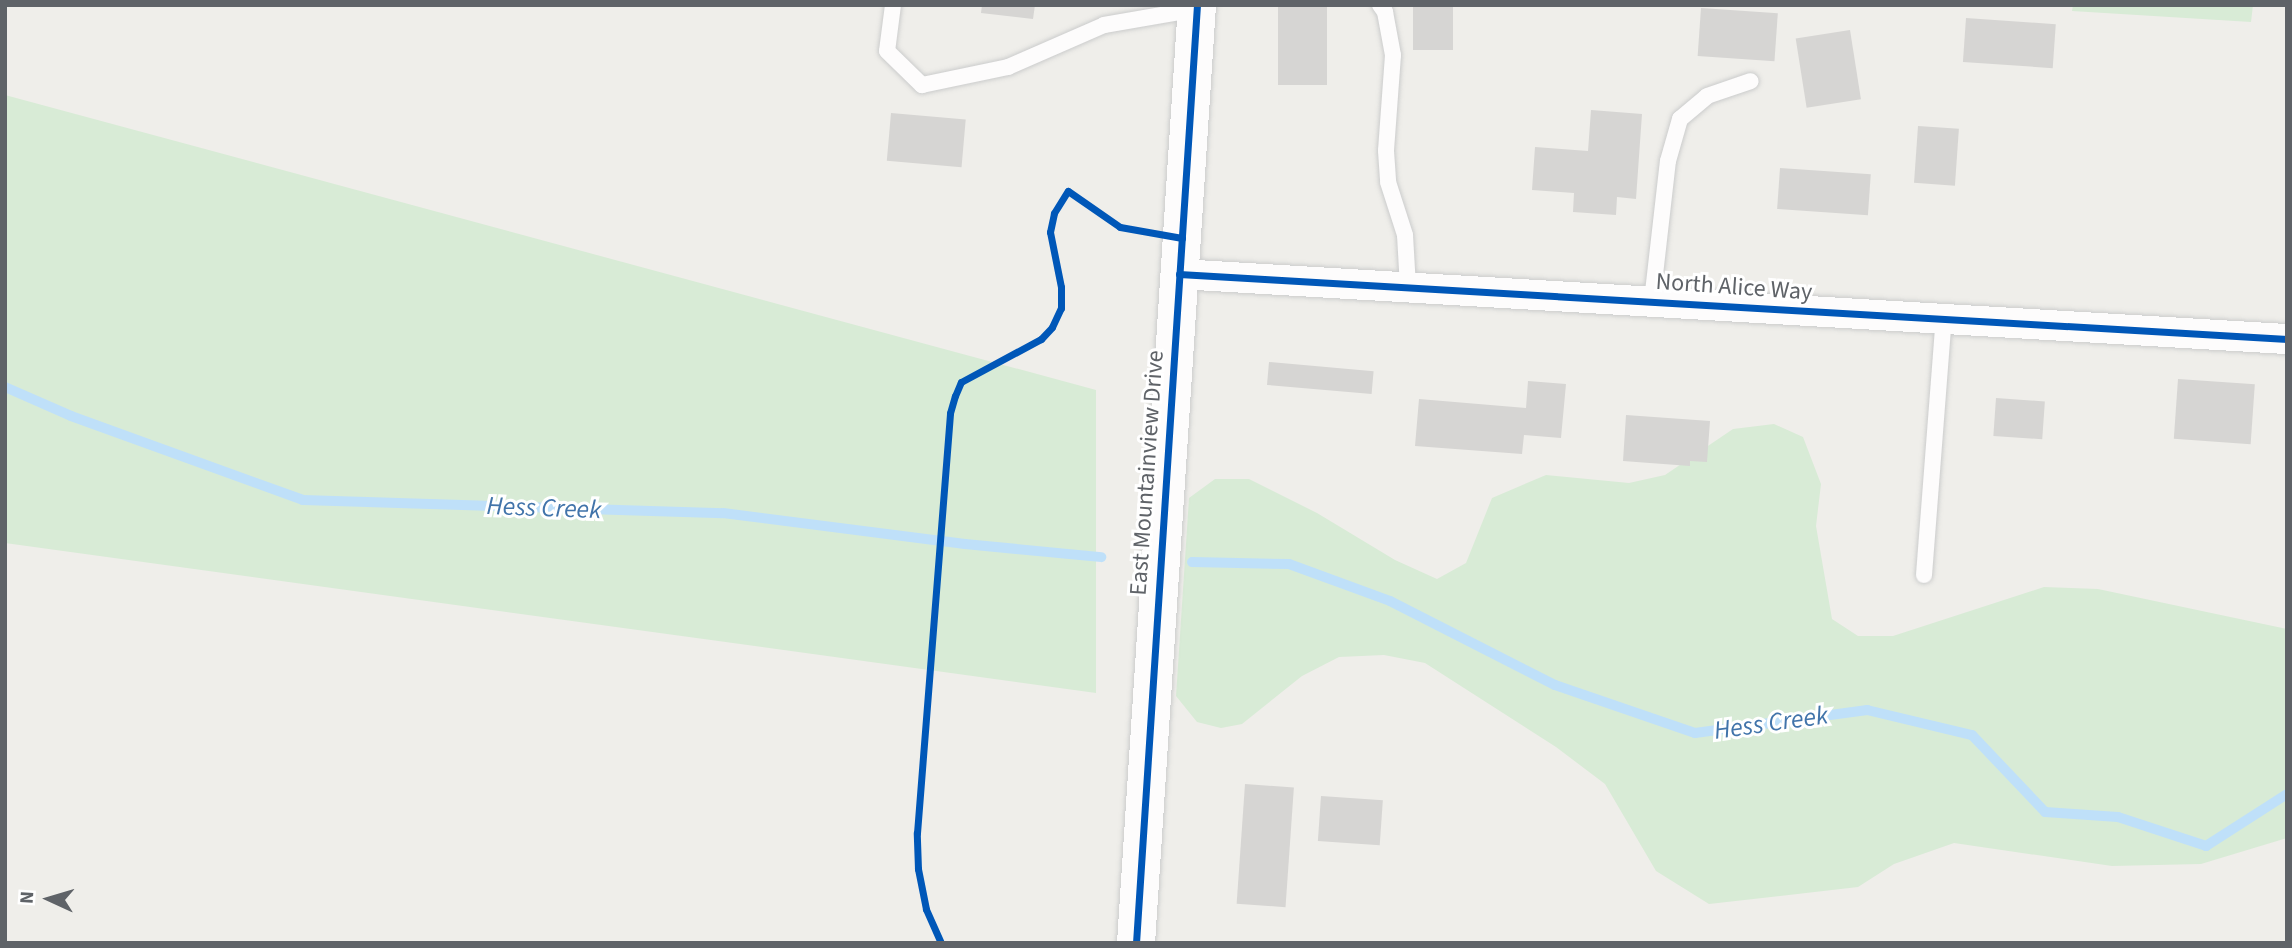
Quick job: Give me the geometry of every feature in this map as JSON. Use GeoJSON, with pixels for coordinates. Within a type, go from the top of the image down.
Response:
{"type":"FeatureCollection","features":[{"type":"Feature","properties":{"kind":"main road","name":"East Mountainview Drive"},"geometry":{"type":"LineString","coordinates":[[1136,943],[1197,7]]}},
{"type":"Feature","properties":{"kind":"street","name":"North Alice Way"},"geometry":{"type":"LineString","coordinates":[[1179,274],[2287,338]]}},
{"type":"Feature","properties":{"kind":"lane"},"geometry":{"type":"LineString","coordinates":[[893,5],[887,51],[922,85],[1008,67],[1104,25],[1197,7]]}},
{"type":"Feature","properties":{"kind":"lane"},"geometry":{"type":"LineString","coordinates":[[1380,5],[1385,12],[1393,55],[1386,151],[1388,183],[1405,235],[1408,287]]}},
{"type":"Feature","properties":{"kind":"lane"},"geometry":{"type":"LineString","coordinates":[[1651,301],[1668,162],[1680,118],[1707,96],[1751,81]]}},
{"type":"Feature","properties":{"kind":"lane"},"geometry":{"type":"LineString","coordinates":[[1924,575],[1944,318]]}},
{"type":"Feature","properties":{"kind":"green space"},"geometry":{"type":"Polygon","coordinates":[[[2073,5],[2253,5],[2251,22],[2072,11],[2073,5]]]}},
{"type":"Feature","properties":{"kind":"green space"},"geometry":{"type":"Polygon","coordinates":[[[5,95],[1096,390],[1096,693],[5,543],[5,95]]]}},
{"type":"Feature","properties":{"kind":"green space"},"geometry":{"type":"Polygon","coordinates":[[[1774,424],[1803,437],[1821,484],[1816,526],[1832,619],[1858,636],[1893,636],[2044,587],[2098,589],[2287,629],[2287,838],[2201,864],[2112,866],[1954,843],[1894,864],[1858,887],[1709,904],[1656,871],[1605,784],[1556,747],[1425,663],[1384,655],[1339,657],[1302,676],[1242,724],[1221,728],[1197,722],[1176,696],[1189,498],[1215,479],[1249,479],[1317,513],[1395,560],[1437,579],[1466,563],[1492,498],[1546,475],[1629,483],[1665,475],[1733,429],[1774,424]]]}},
{"type":"Feature","properties":{"kind":"building"},"geometry":{"type":"Polygon","coordinates":[[[982,5],[1035,5],[1033,19],[981,13],[982,5]]]}},
{"type":"Feature","properties":{"kind":"building"},"geometry":{"type":"Polygon","coordinates":[[[1278,5],[1327,5],[1327,85],[1278,85],[1278,5]]]}},
{"type":"Feature","properties":{"kind":"building"},"geometry":{"type":"Polygon","coordinates":[[[1413,5],[1453,5],[1453,50],[1413,50],[1413,5]]]}},
{"type":"Feature","properties":{"kind":"building"},"geometry":{"type":"Polygon","coordinates":[[[1701,8],[1778,13],[1774,61],[1698,56],[1701,8]]]}},
{"type":"Feature","properties":{"kind":"building"},"geometry":{"type":"Polygon","coordinates":[[[1966,18],[2056,24],[2053,68],[1963,62],[1966,18]]]}},
{"type":"Feature","properties":{"kind":"building"},"geometry":{"type":"Polygon","coordinates":[[[1850,30],[1861,99],[1807,108],[1796,39],[1850,30]]]}},
{"type":"Feature","properties":{"kind":"building"},"geometry":{"type":"Polygon","coordinates":[[[1591,110],[1642,114],[1636,199],[1617,197],[1616,215],[1573,212],[1574,193],[1532,190],[1535,147],[1588,151],[1591,110]]]}},
{"type":"Feature","properties":{"kind":"building"},"geometry":{"type":"Polygon","coordinates":[[[891,113],[966,120],[962,167],[887,161],[891,113]]]}},
{"type":"Feature","properties":{"kind":"building"},"geometry":{"type":"Polygon","coordinates":[[[1918,126],[1959,129],[1955,186],[1914,183],[1918,126]]]}},
{"type":"Feature","properties":{"kind":"building"},"geometry":{"type":"Polygon","coordinates":[[[1780,168],[1871,174],[1868,215],[1777,209],[1780,168]]]}},
{"type":"Feature","properties":{"kind":"building"},"geometry":{"type":"Polygon","coordinates":[[[1269,362],[1374,371],[1372,394],[1267,385],[1269,362]]]}},
{"type":"Feature","properties":{"kind":"building"},"geometry":{"type":"Polygon","coordinates":[[[2178,379],[2255,384],[2251,444],[2174,439],[2178,379]]]}},
{"type":"Feature","properties":{"kind":"building"},"geometry":{"type":"Polygon","coordinates":[[[1528,381],[1566,384],[1561,438],[1524,435],[1522,454],[1415,446],[1419,399],[1526,408],[1528,381]]]}},
{"type":"Feature","properties":{"kind":"building"},"geometry":{"type":"Polygon","coordinates":[[[1996,398],[2045,401],[2042,439],[1993,436],[1996,398]]]}},
{"type":"Feature","properties":{"kind":"building"},"geometry":{"type":"Polygon","coordinates":[[[1626,415],[1710,421],[1707,462],[1690,461],[1690,466],[1623,461],[1626,415]]]}},
{"type":"Feature","properties":{"kind":"building"},"geometry":{"type":"Polygon","coordinates":[[[1245,784],[1294,787],[1286,907],[1237,904],[1245,784]]]}},
{"type":"Feature","properties":{"kind":"building"},"geometry":{"type":"Polygon","coordinates":[[[1321,796],[1383,800],[1380,845],[1318,841],[1321,796]]]}},
{"type":"Feature","properties":{"kind":"waterway","name":"Hess Creek"},"geometry":{"type":"LineString","coordinates":[[5,387],[71,416],[303,500],[723,513],[965,544],[1101,557]]}},
{"type":"Feature","properties":{"kind":"waterway","name":"Hess Creek"},"geometry":{"type":"LineString","coordinates":[[1192,562],[1289,564],[1390,601],[1555,685],[1695,733],[1867,710],[1972,735],[2045,812],[2118,817],[2206,846],[2287,794]]}},
{"type":"Feature","properties":{"kind":"cycle path"},"geometry":{"type":"LineString","coordinates":[[1136,943],[1197,5]]}},
{"type":"Feature","properties":{"kind":"cycle path"},"geometry":{"type":"LineString","coordinates":[[941,943],[926,909],[918,869],[917,833],[950,413],[955,396],[961,382],[1041,339],[1052,327],[1061,308],[1061,287],[1050,232],[1054,213],[1068,191],[1120,227],[1182,238]]}},
{"type":"Feature","properties":{"kind":"cycle path"},"geometry":{"type":"LineString","coordinates":[[1179,274],[2287,339]]}}]}
